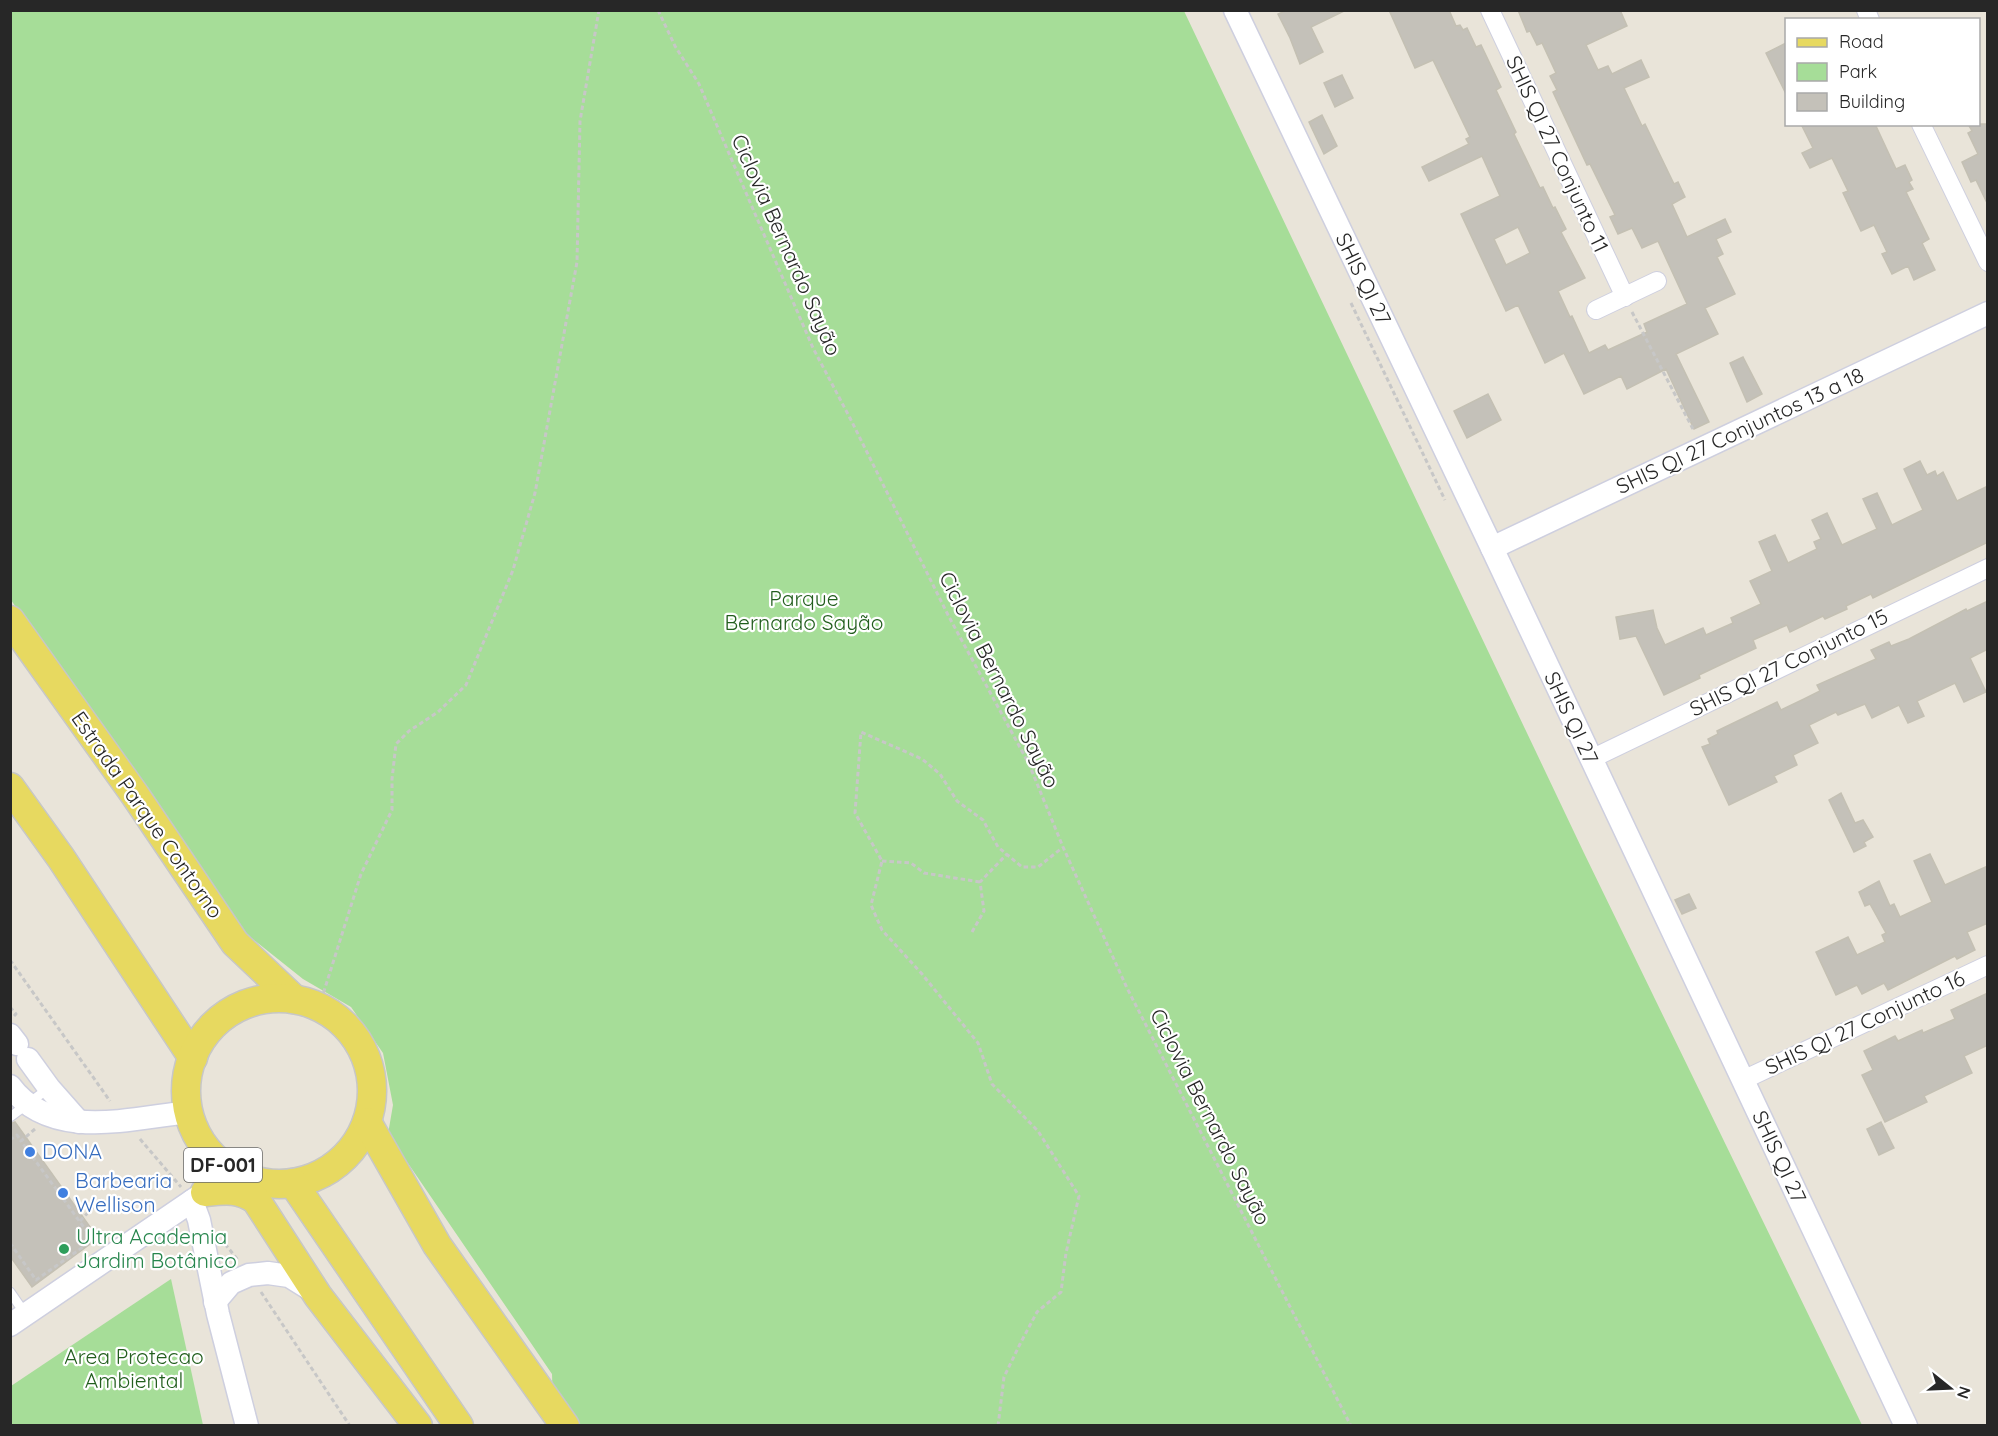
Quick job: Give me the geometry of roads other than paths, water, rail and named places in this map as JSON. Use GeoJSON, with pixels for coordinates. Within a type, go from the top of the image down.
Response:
{"type":"FeatureCollection","features":[{"type":"Feature","properties":{"kind":"main road","name":"Estrada Parque Contorno"},"geometry":{"type":"LineString","coordinates":[[10,620],[135,795],[235,943],[307,1003]]}},
{"type":"Feature","properties":{"kind":"main road"},"geometry":{"type":"LineString","coordinates":[[10,787],[61,858],[193,1058]]}},
{"type":"Feature","properties":{"kind":"main road","name":"DF-001"},"geometry":{"type":"LineString","coordinates":[[266,999],[307,1003],[335,1017],[350,1030],[361,1046],[368,1064],[371,1083],[371,1103],[367,1122],[350,1151],[324,1172],[293,1183],[261,1182],[231,1171],[216,1160],[204,1146],[189,1112],[186,1094],[188,1076],[193,1058],[210,1029],[236,1009],[266,999]]}},
{"type":"Feature","properties":{"kind":"main road"},"geometry":{"type":"LineString","coordinates":[[367,1122],[437,1245],[565,1425]]}},
{"type":"Feature","properties":{"kind":"main road","name":"DF-001"},"geometry":{"type":"LineString","coordinates":[[293,1183],[459,1425]]}},
{"type":"Feature","properties":{"kind":"main road"},"geometry":{"type":"LineString","coordinates":[[199,1196],[230,1189],[246,1193],[256,1200],[318,1296],[418,1425]]}},
{"type":"Feature","properties":{"kind":"street","name":"SHIS QI 27"},"geometry":{"type":"LineString","coordinates":[[1235,10],[1906,1425]]}},
{"type":"Feature","properties":{"kind":"street","name":"SHIS QI 27 Conjunto 11"},"geometry":{"type":"LineString","coordinates":[[1490,10],[1625,297]]}},
{"type":"Feature","properties":{"kind":"street"},"geometry":{"type":"LineString","coordinates":[[1922,126],[1988,262]]}},
{"type":"Feature","properties":{"kind":"street"},"geometry":{"type":"LineString","coordinates":[[1596,310],[1657,281]]}},
{"type":"Feature","properties":{"kind":"street","name":"SHIS QI 27 Conjuntos 13 a 18"},"geometry":{"type":"LineString","coordinates":[[1492,548],[1988,313]]}},
{"type":"Feature","properties":{"kind":"street","name":"SHIS QI 27 Conjunto 15"},"geometry":{"type":"LineString","coordinates":[[1591,759],[1988,568]]}},
{"type":"Feature","properties":{"kind":"street","name":"SHIS QI 27 Conjunto 16"},"geometry":{"type":"LineString","coordinates":[[1743,1080],[1988,965]]}},
{"type":"Feature","properties":{"kind":"street"},"geometry":{"type":"LineString","coordinates":[[18,1046],[49,1088],[79,1122]]}},
{"type":"Feature","properties":{"kind":"street"},"geometry":{"type":"LineString","coordinates":[[10,1086],[19,1110],[79,1122],[125,1121],[189,1112]]}},
{"type":"Feature","properties":{"kind":"street"},"geometry":{"type":"LineString","coordinates":[[18,1320],[199,1196],[231,1171]]}},
{"type":"Feature","properties":{"kind":"street"},"geometry":{"type":"LineString","coordinates":[[199,1196],[199,1220],[215,1302],[247,1425]]}},
{"type":"Feature","properties":{"kind":"street"},"geometry":{"type":"LineString","coordinates":[[215,1302],[231,1283],[249,1275],[268,1273],[290,1276],[318,1296]]}},
{"type":"Feature","properties":{"kind":"lane"},"geometry":{"type":"LineString","coordinates":[[19,1110],[49,1088]]}},
{"type":"Feature","properties":{"kind":"lane"},"geometry":{"type":"LineString","coordinates":[[10,1292],[18,1320]]}},
{"type":"Feature","properties":{"kind":"place","name":"DONA"},"geometry":{"type":"Point","coordinates":[30,1152]}},
{"type":"Feature","properties":{"kind":"place","name":"Barbearia Wellison"},"geometry":{"type":"Point","coordinates":[63,1193]}},
{"type":"Feature","properties":{"kind":"place","name":"Ultra Academia Jardim Botânico"},"geometry":{"type":"Point","coordinates":[64,1249]}},
{"type":"Feature","properties":{"kind":"park label","name":"Parque Bernardo Sayão"},"geometry":{"type":"Point","coordinates":[804,611]}},
{"type":"Feature","properties":{"kind":"park label","name":"Area Protecao Ambiental"},"geometry":{"type":"Point","coordinates":[134,1369]}}]}
